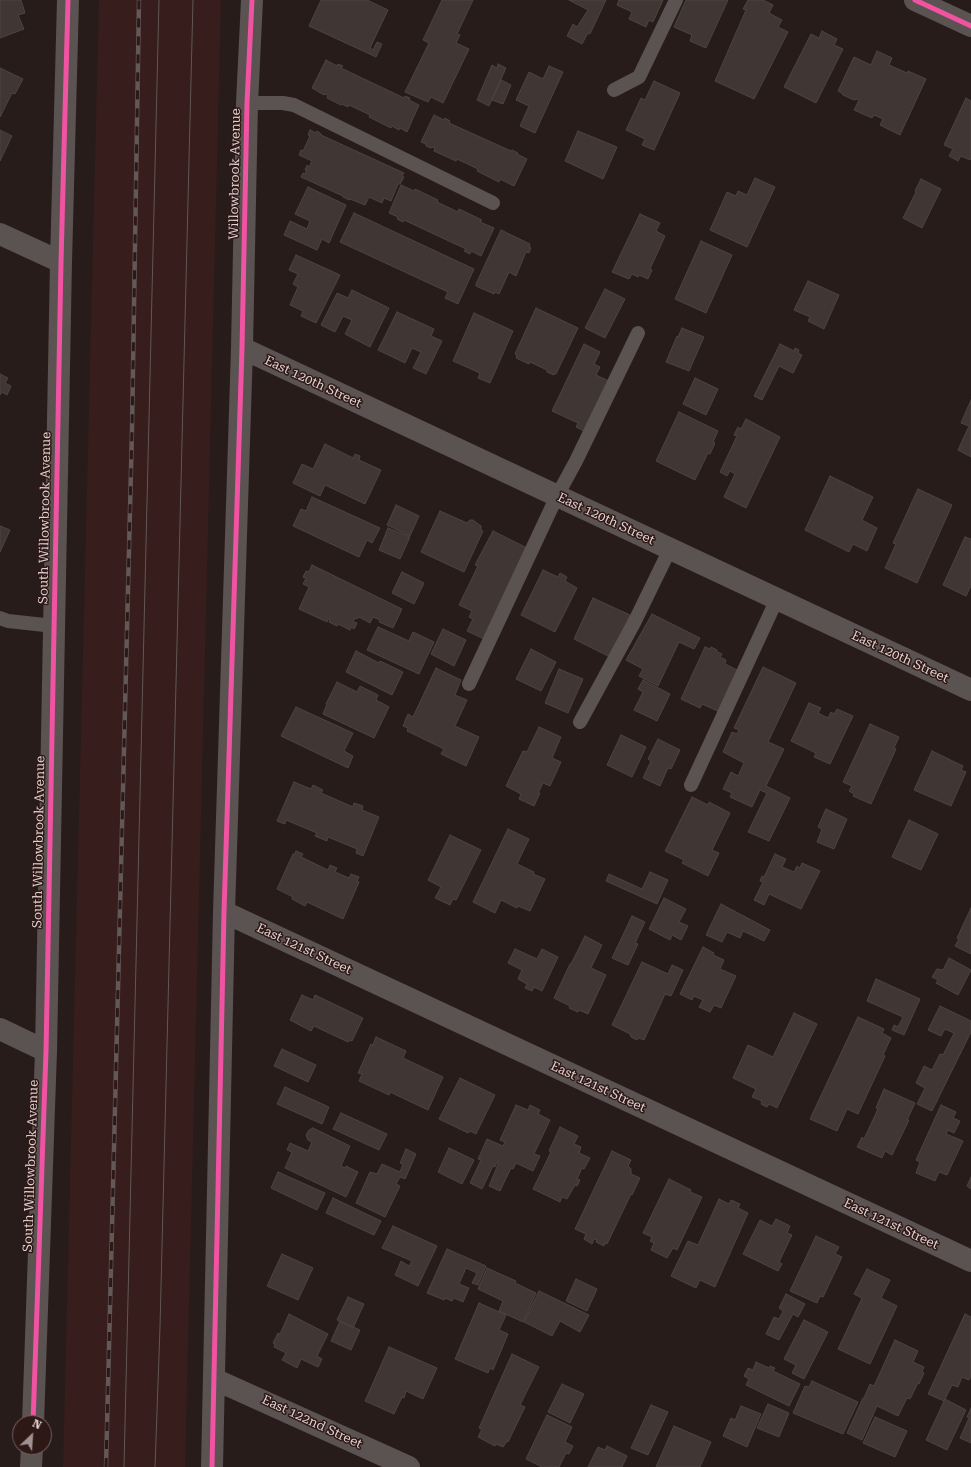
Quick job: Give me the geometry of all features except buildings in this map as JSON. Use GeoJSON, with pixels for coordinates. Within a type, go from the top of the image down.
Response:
{"type":"FeatureCollection","features":[{"type":"Feature","properties":{"kind":"street"},"geometry":{"type":"LineString","coordinates":[[0,234],[61,262],[68,0]]}},
{"type":"Feature","properties":{"kind":"street","name":"Willowbrook Avenue"},"geometry":{"type":"LineString","coordinates":[[242,348],[247,103],[252,0]]}},
{"type":"Feature","properties":{"kind":"street"},"geometry":{"type":"LineString","coordinates":[[916,0],[971,26]]}},
{"type":"Feature","properties":{"kind":"street","name":"South Willowbrook Avenue"},"geometry":{"type":"LineString","coordinates":[[33,1415],[46,1051],[61,262]]}},
{"type":"Feature","properties":{"kind":"street"},"geometry":{"type":"LineString","coordinates":[[212,1467],[224,912],[242,348]]}},
{"type":"Feature","properties":{"kind":"street","name":"East 120th Street"},"geometry":{"type":"LineString","coordinates":[[242,348],[971,690]]}},
{"type":"Feature","properties":{"kind":"street","name":"East 121st Street"},"geometry":{"type":"LineString","coordinates":[[224,912],[971,1261]]}},
{"type":"Feature","properties":{"kind":"street"},"geometry":{"type":"LineString","coordinates":[[0,1030],[46,1051]]}},
{"type":"Feature","properties":{"kind":"street","name":"East 122nd Street"},"geometry":{"type":"LineString","coordinates":[[214,1378],[409,1467]]}},
{"type":"Feature","properties":{"kind":"street"},"geometry":{"type":"LineString","coordinates":[[31,1467],[32,1455]]}},
{"type":"Feature","properties":{"kind":"lane"},"geometry":{"type":"LineString","coordinates":[[614,90],[639,76],[676,0]]}},
{"type":"Feature","properties":{"kind":"lane"},"geometry":{"type":"LineString","coordinates":[[247,103],[284,103],[294,105],[493,203]]}},
{"type":"Feature","properties":{"kind":"lane"},"geometry":{"type":"LineString","coordinates":[[469,684],[557,496],[576,461],[638,333]]}},
{"type":"Feature","properties":{"kind":"lane"},"geometry":{"type":"LineString","coordinates":[[580,722],[634,623],[670,549]]}},
{"type":"Feature","properties":{"kind":"lane"},"geometry":{"type":"LineString","coordinates":[[691,785],[777,599]]}},
{"type":"Feature","properties":{"kind":"lane"},"geometry":{"type":"LineString","coordinates":[[0,618],[8,621],[54,626]]}},
{"type":"Feature","properties":{"kind":"shaded area"},"geometry":{"type":"Polygon","coordinates":[[[99,0],[221,0],[185,1467],[63,1467],[99,0]]]}},
{"type":"Feature","properties":{"kind":"tram line"},"geometry":{"type":"LineString","coordinates":[[124,1467],[159,0]]}},
{"type":"Feature","properties":{"kind":"tram line"},"geometry":{"type":"LineString","coordinates":[[155,1467],[160,1327],[193,0]]}},
{"type":"Feature","properties":{"kind":"railway"},"geometry":{"type":"LineString","coordinates":[[106,1467],[132,430],[139,0]]}},
{"type":"Feature","properties":{"kind":"cycle path"},"geometry":{"type":"LineString","coordinates":[[33,1415],[46,1051],[61,262],[68,0]]}},
{"type":"Feature","properties":{"kind":"cycle path"},"geometry":{"type":"LineString","coordinates":[[212,1467],[224,912],[242,348],[247,103],[252,0]]}},
{"type":"Feature","properties":{"kind":"cycle path"},"geometry":{"type":"LineString","coordinates":[[915,0],[971,26]]}}]}
